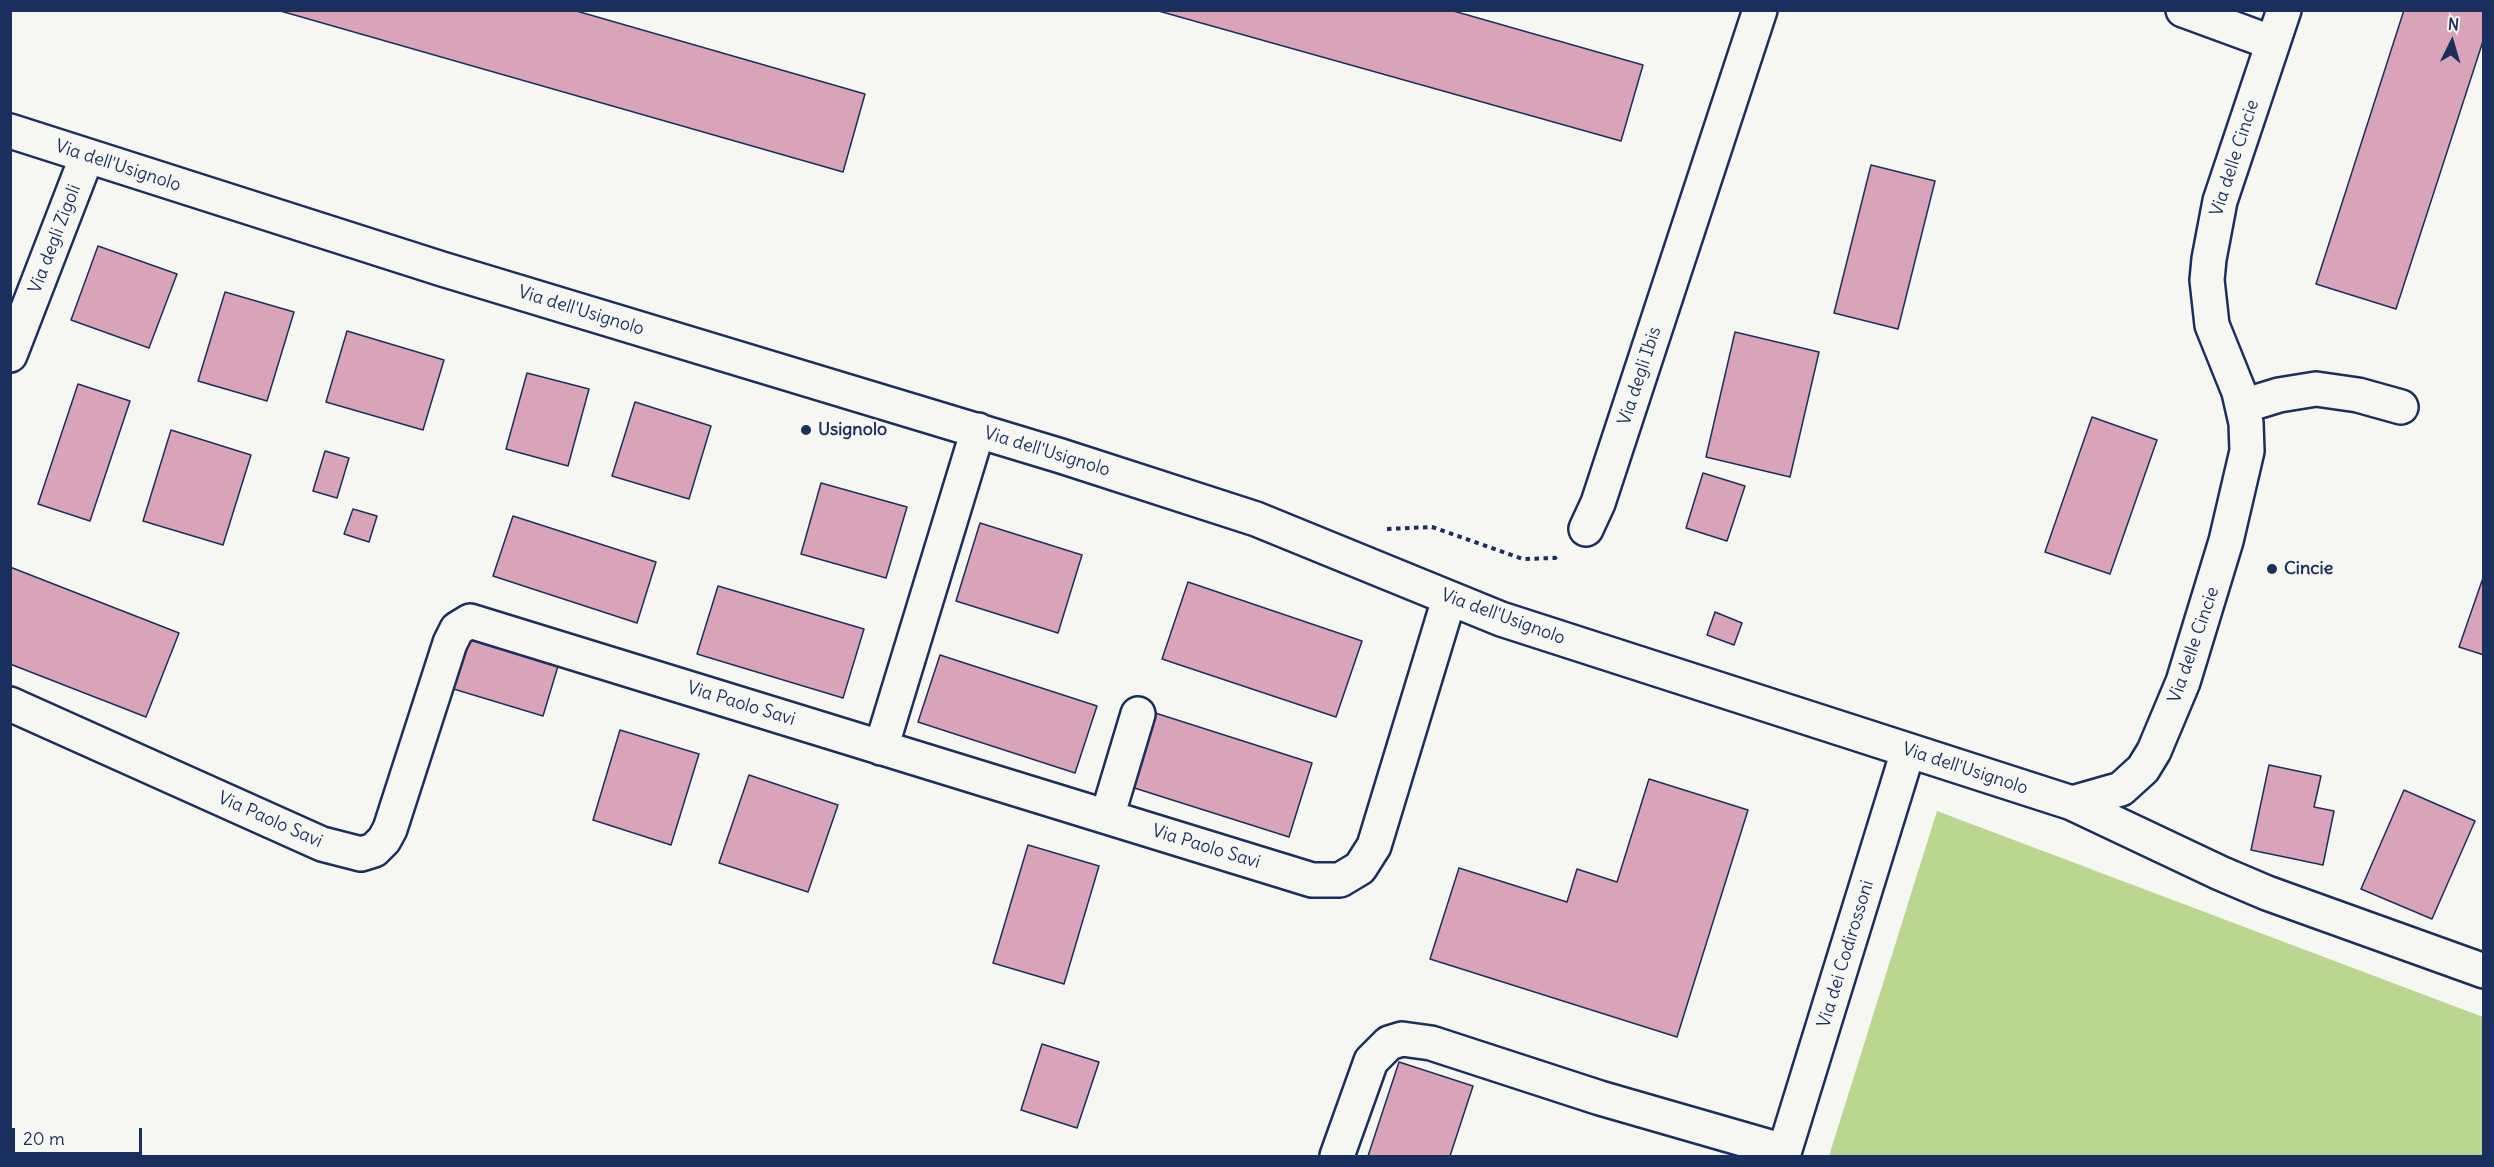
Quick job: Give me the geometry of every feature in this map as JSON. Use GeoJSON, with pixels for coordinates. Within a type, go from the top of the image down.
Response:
{"type":"FeatureCollection","features":[{"type":"Feature","properties":{"kind":"street","name":"Via degli Ibis"},"geometry":{"type":"LineString","coordinates":[[1586,529],[1601,492],[1760,10]]}},
{"type":"Feature","properties":{"kind":"street"},"geometry":{"type":"LineString","coordinates":[[2183,10],[2273,43]]}},
{"type":"Feature","properties":{"kind":"street","name":"Via delle Cincie"},"geometry":{"type":"LineString","coordinates":[[2072,803],[2121,789],[2143,769],[2154,751],[2183,682],[2226,541],[2247,451],[2243,406],[2212,325],[2208,288],[2209,259],[2220,201],[2284,10]]}},
{"type":"Feature","properties":{"kind":"street","name":"Via dell'Usignolo"},"geometry":{"type":"LineString","coordinates":[[10,131],[442,269],[978,430],[1256,519],[1501,619],[2072,803]]}},
{"type":"Feature","properties":{"kind":"street","name":"Via degli Zigoli"},"geometry":{"type":"LineString","coordinates":[[10,355],[87,156]]}},
{"type":"Feature","properties":{"kind":"street"},"geometry":{"type":"LineString","coordinates":[[2243,406],[2279,395],[2316,389],[2358,395],[2402,407]]}},
{"type":"Feature","properties":{"kind":"street"},"geometry":{"type":"LineString","coordinates":[[881,748],[978,430]]}},
{"type":"Feature","properties":{"kind":"street","name":"Via Paolo Savi"},"geometry":{"type":"LineString","coordinates":[[10,704],[322,844],[361,854],[374,850],[384,840],[390,829],[450,644],[457,629],[470,621],[1312,880],[1340,880],[1352,874],[1368,858],[1374,846],[1449,599]]}},
{"type":"Feature","properties":{"kind":"street"},"geometry":{"type":"LineString","coordinates":[[1107,817],[1138,714]]}},
{"type":"Feature","properties":{"kind":"street","name":"Via dei Codirossoni"},"geometry":{"type":"LineString","coordinates":[[1783,1154],[1908,752]]}},
{"type":"Feature","properties":{"kind":"street"},"geometry":{"type":"LineString","coordinates":[[2072,803],[2267,893],[2484,971]]}},
{"type":"Feature","properties":{"kind":"street"},"geometry":{"type":"LineString","coordinates":[[1337,1156],[1371,1061],[1389,1043],[1402,1039],[1431,1043],[1783,1154]]}},
{"type":"Feature","properties":{"kind":"path"},"geometry":{"type":"LineString","coordinates":[[1380,529],[1432,527],[1523,559],[1555,558],[1586,529]]}},
{"type":"Feature","properties":{"kind":"green space"},"geometry":{"type":"Polygon","coordinates":[[[1937,811],[2483,1017],[2483,1156],[1829,1156],[1937,811]]]}},
{"type":"Feature","properties":{"kind":"building"},"geometry":{"type":"Polygon","coordinates":[[[277,10],[573,10],[865,94],[843,172],[277,10]]]}},
{"type":"Feature","properties":{"kind":"building"},"geometry":{"type":"Polygon","coordinates":[[[1155,10],[1450,10],[1643,65],[1621,141],[1155,10]]]}},
{"type":"Feature","properties":{"kind":"building"},"geometry":{"type":"Polygon","coordinates":[[[2404,10],[2484,10],[2484,38],[2396,309],[2316,284],[2404,10]]]}},
{"type":"Feature","properties":{"kind":"building"},"geometry":{"type":"Polygon","coordinates":[[[1871,165],[1935,181],[1898,329],[1834,313],[1871,165]]]}},
{"type":"Feature","properties":{"kind":"building"},"geometry":{"type":"Polygon","coordinates":[[[98,246],[177,274],[149,348],[71,320],[98,246]]]}},
{"type":"Feature","properties":{"kind":"building"},"geometry":{"type":"Polygon","coordinates":[[[225,292],[294,312],[267,401],[198,381],[225,292]]]}},
{"type":"Feature","properties":{"kind":"building"},"geometry":{"type":"Polygon","coordinates":[[[347,331],[444,360],[423,430],[326,402],[347,331]]]}},
{"type":"Feature","properties":{"kind":"building"},"geometry":{"type":"Polygon","coordinates":[[[1735,332],[1819,352],[1790,477],[1706,457],[1735,332]]]}},
{"type":"Feature","properties":{"kind":"building"},"geometry":{"type":"Polygon","coordinates":[[[527,373],[589,389],[568,466],[506,449],[527,373]]]}},
{"type":"Feature","properties":{"kind":"building"},"geometry":{"type":"Polygon","coordinates":[[[78,384],[130,401],[90,521],[38,504],[78,384]]]}},
{"type":"Feature","properties":{"kind":"building"},"geometry":{"type":"Polygon","coordinates":[[[635,402],[711,426],[689,499],[612,476],[635,402]]]}},
{"type":"Feature","properties":{"kind":"building"},"geometry":{"type":"Polygon","coordinates":[[[2092,417],[2157,440],[2110,574],[2045,552],[2092,417]]]}},
{"type":"Feature","properties":{"kind":"building"},"geometry":{"type":"Polygon","coordinates":[[[171,430],[251,455],[223,545],[143,521],[171,430]]]}},
{"type":"Feature","properties":{"kind":"building"},"geometry":{"type":"Polygon","coordinates":[[[325,451],[349,458],[337,498],[313,491],[325,451]]]}},
{"type":"Feature","properties":{"kind":"building"},"geometry":{"type":"Polygon","coordinates":[[[1703,473],[1745,486],[1727,541],[1686,528],[1703,473]]]}},
{"type":"Feature","properties":{"kind":"building"},"geometry":{"type":"Polygon","coordinates":[[[821,483],[907,507],[886,578],[801,554],[821,483]]]}},
{"type":"Feature","properties":{"kind":"building"},"geometry":{"type":"Polygon","coordinates":[[[353,509],[377,516],[369,542],[344,534],[353,509]]]}},
{"type":"Feature","properties":{"kind":"building"},"geometry":{"type":"Polygon","coordinates":[[[513,516],[656,562],[637,623],[493,576],[513,516]]]}},
{"type":"Feature","properties":{"kind":"building"},"geometry":{"type":"Polygon","coordinates":[[[980,523],[1082,555],[1058,633],[956,601],[980,523]]]}},
{"type":"Feature","properties":{"kind":"building"},"geometry":{"type":"Polygon","coordinates":[[[10,567],[179,633],[146,717],[10,664],[10,567]]]}},
{"type":"Feature","properties":{"kind":"building"},"geometry":{"type":"Polygon","coordinates":[[[2484,575],[2484,655],[2459,647],[2484,575]]]}},
{"type":"Feature","properties":{"kind":"building"},"geometry":{"type":"Polygon","coordinates":[[[1188,582],[1362,641],[1336,717],[1162,659],[1188,582]]]}},
{"type":"Feature","properties":{"kind":"building"},"geometry":{"type":"Polygon","coordinates":[[[718,586],[864,629],[843,698],[697,654],[718,586]]]}},
{"type":"Feature","properties":{"kind":"building"},"geometry":{"type":"Polygon","coordinates":[[[1715,612],[1742,623],[1734,645],[1707,635],[1715,612]]]}},
{"type":"Feature","properties":{"kind":"building"},"geometry":{"type":"Polygon","coordinates":[[[463,637],[558,666],[543,716],[447,687],[463,637]]]}},
{"type":"Feature","properties":{"kind":"building"},"geometry":{"type":"Polygon","coordinates":[[[940,655],[1097,706],[1075,773],[918,722],[940,655]]]}},
{"type":"Feature","properties":{"kind":"building"},"geometry":{"type":"Polygon","coordinates":[[[1149,711],[1312,763],[1289,837],[1125,785],[1149,711]]]}},
{"type":"Feature","properties":{"kind":"building"},"geometry":{"type":"Polygon","coordinates":[[[620,730],[699,754],[671,845],[593,820],[620,730]]]}},
{"type":"Feature","properties":{"kind":"building"},"geometry":{"type":"Polygon","coordinates":[[[2269,765],[2321,776],[2314,807],[2334,811],[2323,865],[2251,850],[2269,765]]]}},
{"type":"Feature","properties":{"kind":"building"},"geometry":{"type":"Polygon","coordinates":[[[749,775],[838,805],[808,892],[719,863],[749,775]]]}},
{"type":"Feature","properties":{"kind":"building"},"geometry":{"type":"Polygon","coordinates":[[[1649,779],[1748,810],[1677,1037],[1430,959],[1459,868],[1567,902],[1577,869],[1617,882],[1649,779]]]}},
{"type":"Feature","properties":{"kind":"building"},"geometry":{"type":"Polygon","coordinates":[[[2404,790],[2475,821],[2432,919],[2361,889],[2404,790]]]}},
{"type":"Feature","properties":{"kind":"building"},"geometry":{"type":"Polygon","coordinates":[[[1028,845],[1099,866],[1064,984],[993,963],[1028,845]]]}},
{"type":"Feature","properties":{"kind":"building"},"geometry":{"type":"Polygon","coordinates":[[[1042,1044],[1099,1062],[1077,1128],[1021,1110],[1042,1044]]]}},
{"type":"Feature","properties":{"kind":"building"},"geometry":{"type":"Polygon","coordinates":[[[1399,1062],[1473,1086],[1450,1156],[1368,1156],[1399,1062]]]}},
{"type":"Feature","properties":{"kind":"place","name":"Usignolo"},"geometry":{"type":"Point","coordinates":[806,430]}},
{"type":"Feature","properties":{"kind":"place","name":"Cincie"},"geometry":{"type":"Point","coordinates":[2272,569]}}]}
